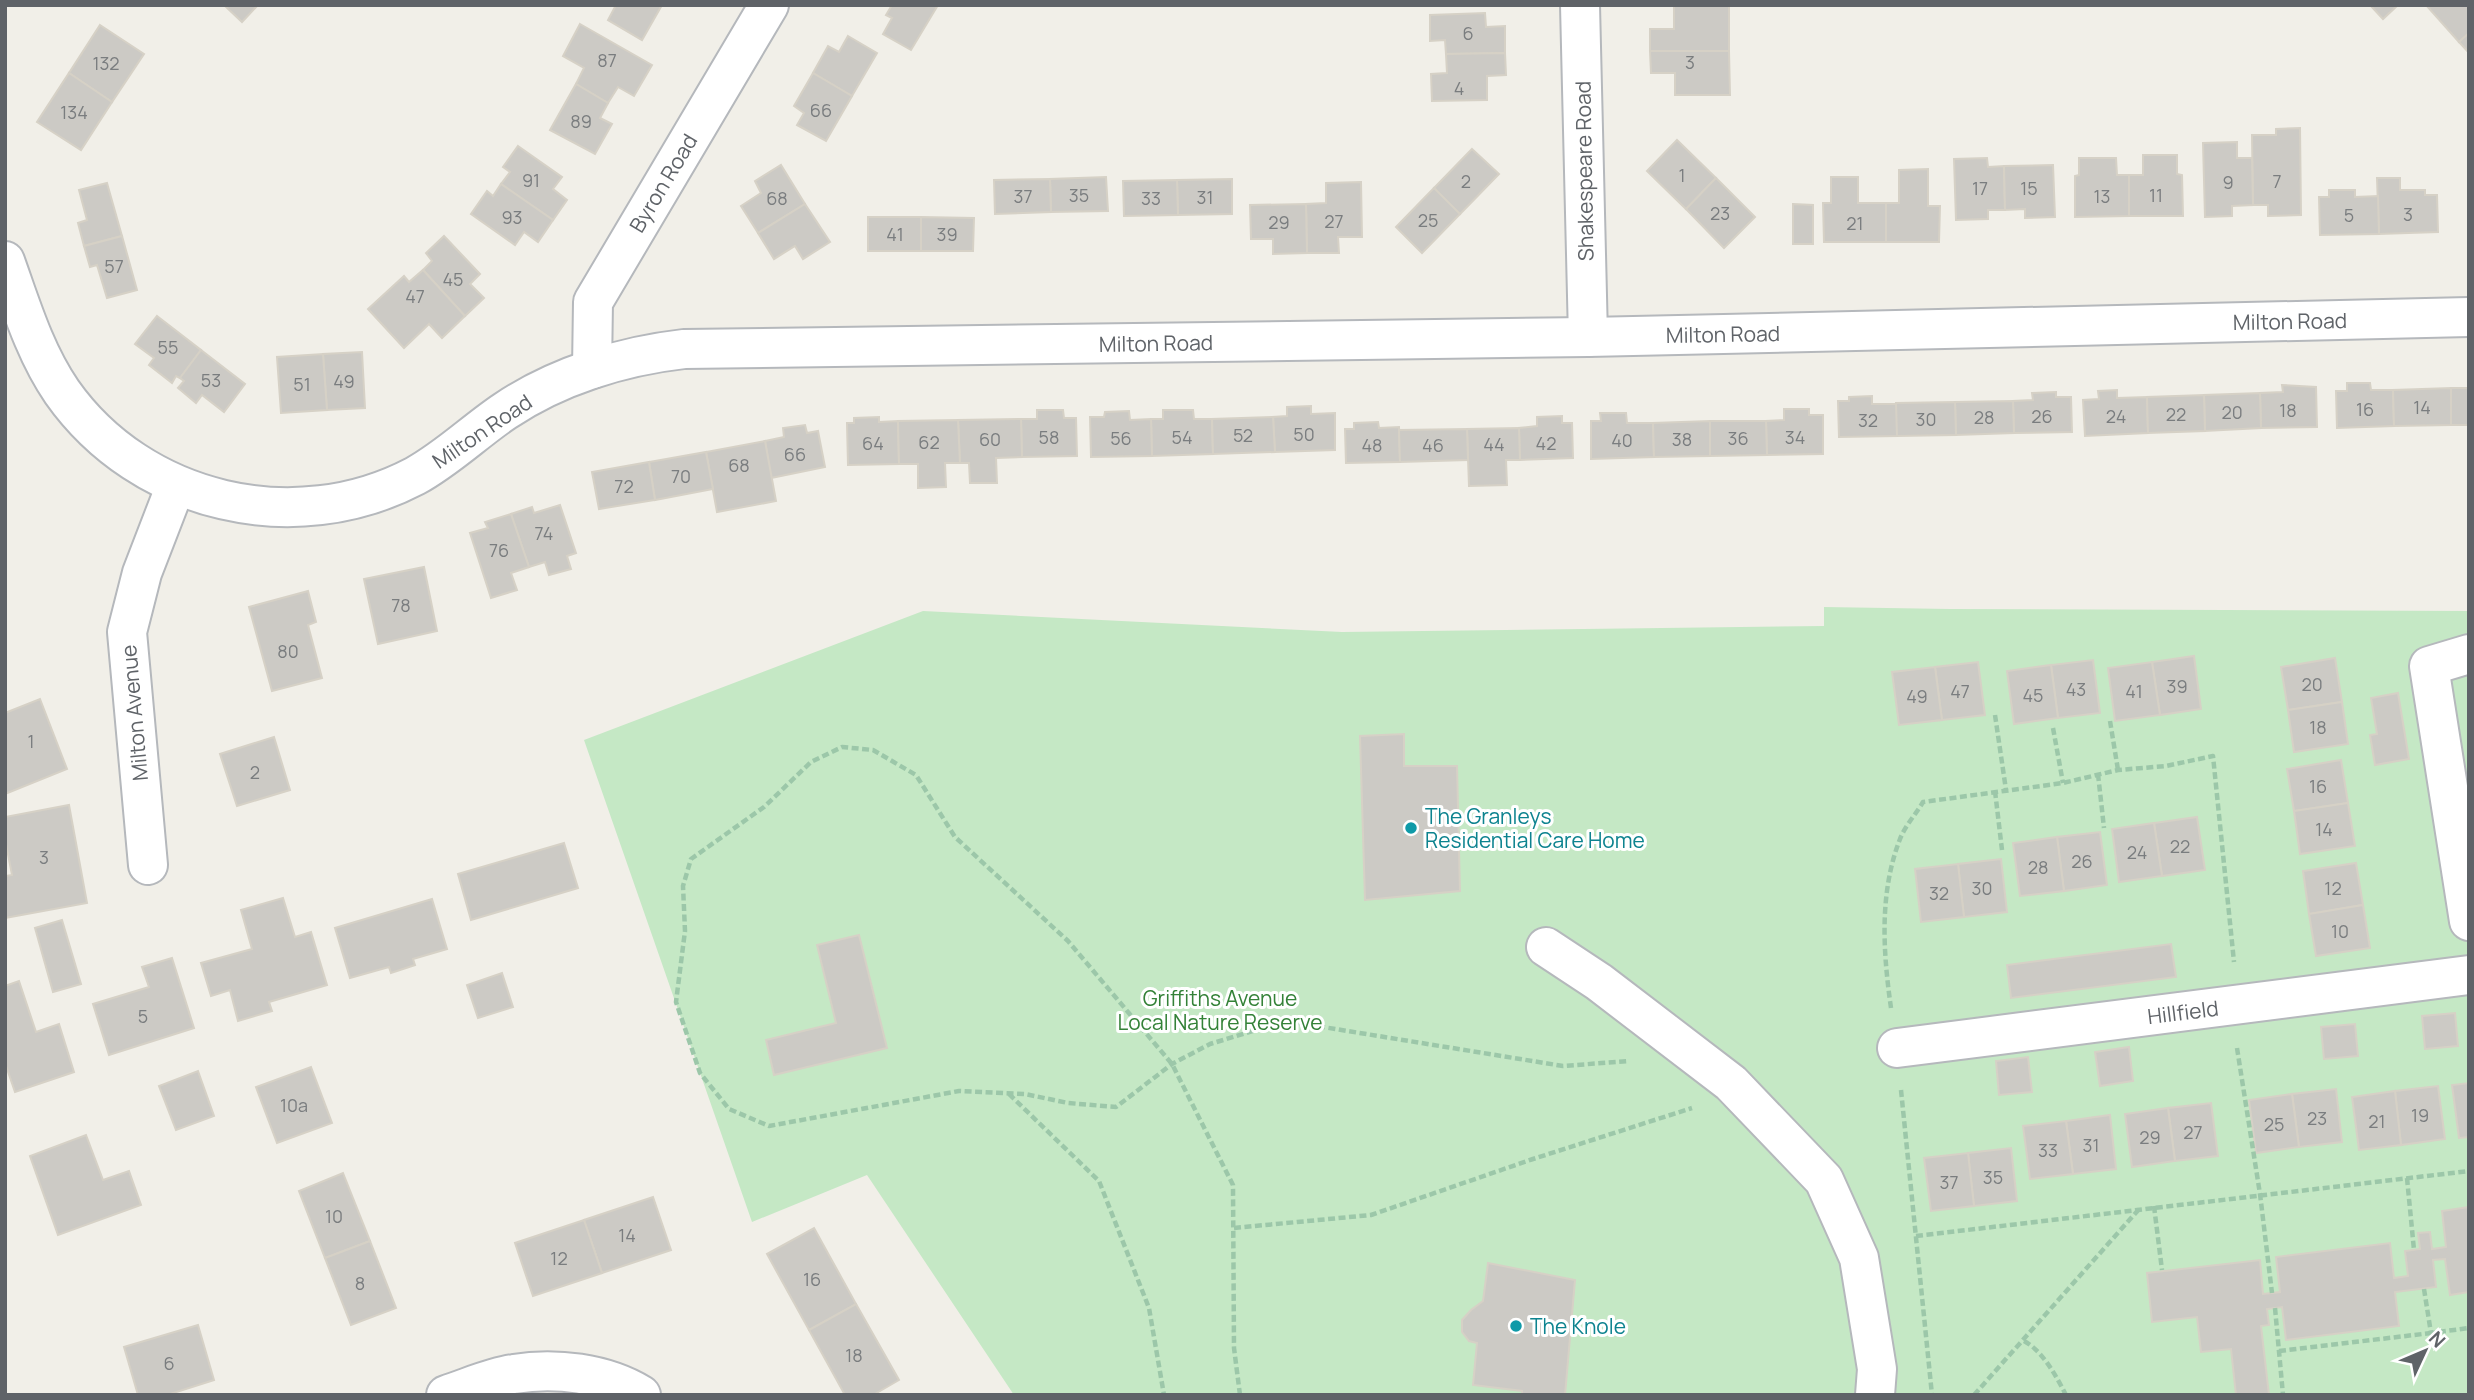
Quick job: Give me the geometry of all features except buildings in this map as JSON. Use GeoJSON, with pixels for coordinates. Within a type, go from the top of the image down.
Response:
{"type":"FeatureCollection","features":[{"type":"Feature","properties":{"kind":"street","name":"Byron Road"},"geometry":{"type":"LineString","coordinates":[[592,369],[593,302],[769,5]]}},
{"type":"Feature","properties":{"kind":"street","name":"Shakespeare Road"},"geometry":{"type":"LineString","coordinates":[[1580,5],[1588,337]]}},
{"type":"Feature","properties":{"kind":"street","name":"Milton Road"},"geometry":{"type":"LineString","coordinates":[[5,261],[43,360],[85,421],[113,446],[143,468],[176,485],[210,497],[245,505],[292,508],[352,500],[386,490],[417,475],[509,408],[549,387],[592,369],[637,356],[684,349],[1588,337],[2469,317]]}},
{"type":"Feature","properties":{"kind":"street","name":"Milton Avenue"},"geometry":{"type":"LineString","coordinates":[[148,864],[127,632],[142,573],[176,485]]}},
{"type":"Feature","properties":{"kind":"street"},"geometry":{"type":"LineString","coordinates":[[2469,653],[2429,666],[2469,921]]}},
{"type":"Feature","properties":{"kind":"street"},"geometry":{"type":"LineString","coordinates":[[1546,947],[1599,982],[1731,1083],[1824,1180],[1859,1258],[1877,1369],[1874,1395]]}},
{"type":"Feature","properties":{"kind":"street","name":"Hillfield"},"geometry":{"type":"LineString","coordinates":[[1897,1048],[2469,975]]}},
{"type":"Feature","properties":{"kind":"street"},"geometry":{"type":"LineString","coordinates":[[446,1395],[512,1374],[544,1371],[575,1373],[606,1380],[641,1395]]}},
{"type":"Feature","properties":{"kind":"path"},"geometry":{"type":"LineString","coordinates":[[1995,715],[2006,790]]}},
{"type":"Feature","properties":{"kind":"path"},"geometry":{"type":"LineString","coordinates":[[2110,721],[2118,770]]}},
{"type":"Feature","properties":{"kind":"path"},"geometry":{"type":"LineString","coordinates":[[2053,728],[2063,783]]}},
{"type":"Feature","properties":{"kind":"path"},"geometry":{"type":"LineString","coordinates":[[1240,1395],[1234,1348],[1233,1185],[1172,1063],[1068,941],[955,837],[916,775],[873,750],[842,747],[811,762],[765,807],[691,859],[683,886],[685,931],[676,1002],[700,1073],[729,1109],[769,1126],[958,1091],[1025,1094],[1068,1103],[1116,1107],[1172,1063],[1210,1044],[1286,1021],[1563,1066],[1649,1059],[1675,1040]]}},
{"type":"Feature","properties":{"kind":"path"},"geometry":{"type":"LineString","coordinates":[[1962,796],[2063,783],[2118,770],[2166,766],[2213,756],[2235,1005],[2272,1293]]}},
{"type":"Feature","properties":{"kind":"path"},"geometry":{"type":"LineString","coordinates":[[2098,774],[2104,828]]}},
{"type":"Feature","properties":{"kind":"path"},"geometry":{"type":"LineString","coordinates":[[1995,791],[2001,850]]}},
{"type":"Feature","properties":{"kind":"path"},"geometry":{"type":"LineString","coordinates":[[1234,1228],[1371,1215],[1533,1159],[1688,1110],[1731,1083]]}},
{"type":"Feature","properties":{"kind":"path"},"geometry":{"type":"LineString","coordinates":[[1008,1093],[1099,1181],[1149,1308],[1164,1395]]}},
{"type":"Feature","properties":{"kind":"path"},"geometry":{"type":"LineString","coordinates":[[1916,1236],[2469,1171]]}},
{"type":"Feature","properties":{"kind":"path"},"geometry":{"type":"LineString","coordinates":[[2407,1178],[2414,1250]]}},
{"type":"Feature","properties":{"kind":"path"},"geometry":{"type":"LineString","coordinates":[[2154,1206],[2162,1270]]}},
{"type":"Feature","properties":{"kind":"path"},"geometry":{"type":"LineString","coordinates":[[1974,1395],[2140,1208]]}},
{"type":"Feature","properties":{"kind":"path"},"geometry":{"type":"LineString","coordinates":[[2424,1289],[2431,1333]]}},
{"type":"Feature","properties":{"kind":"path"},"geometry":{"type":"LineString","coordinates":[[2275,1308],[2283,1395]]}},
{"type":"Feature","properties":{"kind":"path"},"geometry":{"type":"LineString","coordinates":[[2279,1351],[2469,1328]]}},
{"type":"Feature","properties":{"kind":"path"},"geometry":{"type":"LineString","coordinates":[[2024,1340],[2031,1344],[2056,1375],[2066,1395]]}},
{"type":"Feature","properties":{"kind":"green space","name":"Griffiths Avenue Local Nature Reserve"},"geometry":{"type":"Polygon","coordinates":[[[1824,607],[2469,611],[2469,1395],[1014,1395],[867,1175],[752,1222],[584,740],[923,611],[1342,632],[1824,626],[1824,607]]]}},
{"type":"Feature","properties":{"kind":"place","name":"The Granleys Residential Care Home"},"geometry":{"type":"Point","coordinates":[1411,828]}},
{"type":"Feature","properties":{"kind":"place","name":"The Knole"},"geometry":{"type":"Point","coordinates":[1516,1326]}}]}
